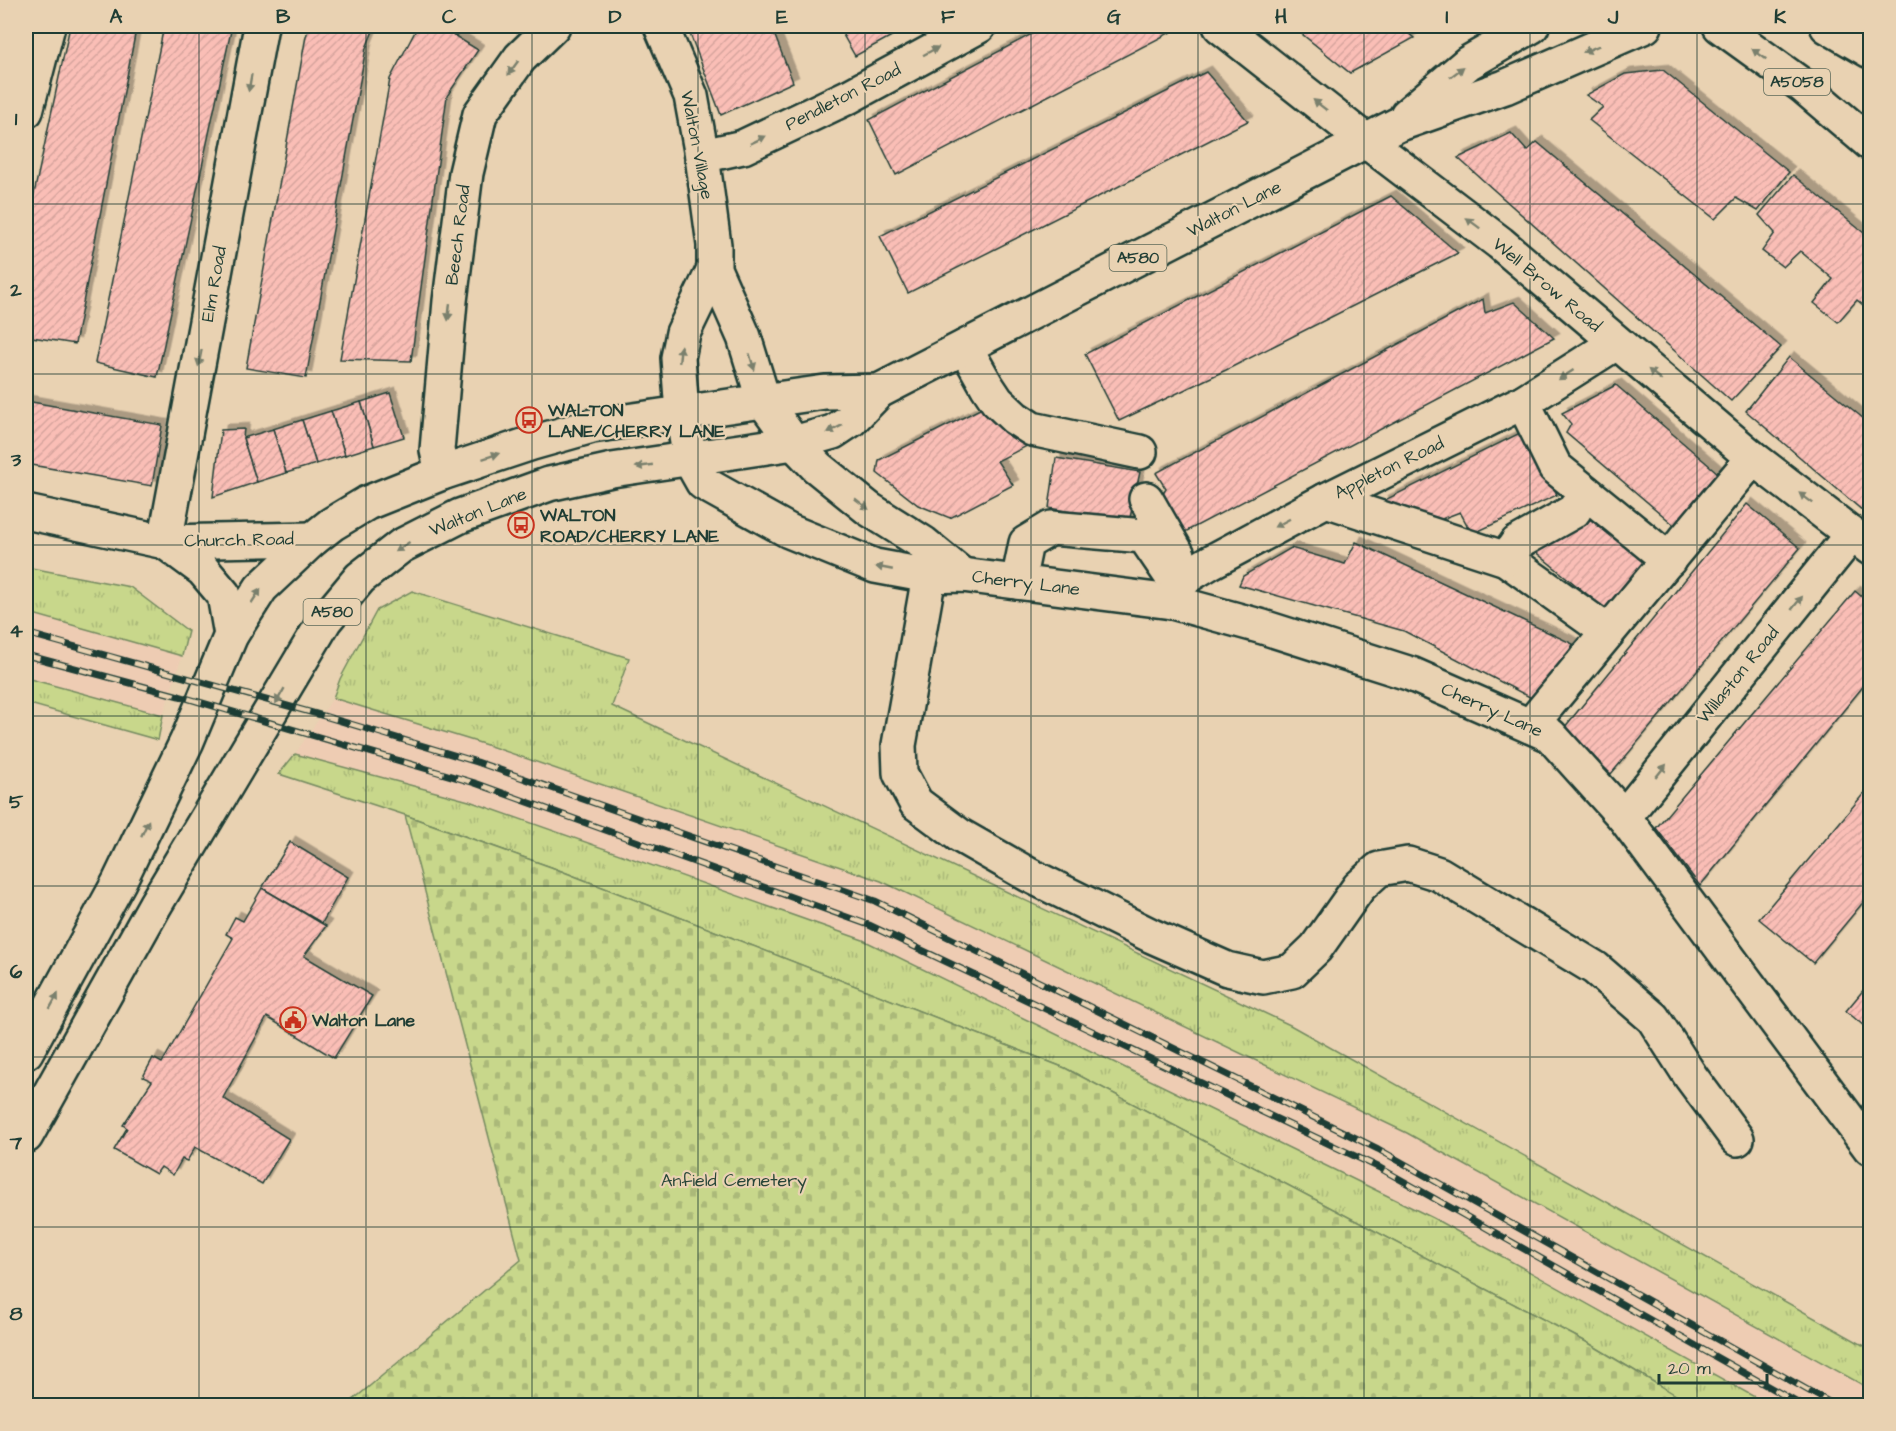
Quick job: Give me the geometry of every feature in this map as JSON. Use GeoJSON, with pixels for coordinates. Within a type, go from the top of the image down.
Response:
{"type":"FeatureCollection","features":[{"type":"Feature","properties":{"kind":"main road"},"geometry":{"type":"LineString","coordinates":[[26,111],[48,26]]}},
{"type":"Feature","properties":{"kind":"main road","name":"Elm Road"},"geometry":{"type":"LineString","coordinates":[[165,542],[261,26]]}},
{"type":"Feature","properties":{"kind":"main road","name":"Beech Road"},"geometry":{"type":"LineString","coordinates":[[442,472],[437,450],[449,312],[466,173],[480,114],[520,58],[553,26]]}},
{"type":"Feature","properties":{"kind":"main road","name":"Walton Village"},"geometry":{"type":"LineString","coordinates":[[662,26],[691,96],[714,245],[714,268],[744,337],[764,402]]}},
{"type":"Feature","properties":{"kind":"main road","name":"Pendleton Road"},"geometry":{"type":"LineString","coordinates":[[702,156],[743,147],[849,96],[979,26]]}},
{"type":"Feature","properties":{"kind":"main road","name":"Well Brow Road"},"geometry":{"type":"LineString","coordinates":[[1220,26],[1500,243],[1753,458],[1861,541]]}},
{"type":"Feature","properties":{"kind":"main road","name":"Walton Lane"},"geometry":{"type":"LineString","coordinates":[[1397,124],[1436,88],[1468,63],[1532,26]]}},
{"type":"Feature","properties":{"kind":"main road","name":"Walton Lane"},"geometry":{"type":"LineString","coordinates":[[27,1132],[155,905],[325,620],[360,578],[401,546],[460,516],[537,488],[612,470],[794,443],[833,432],[851,420],[879,391],[1397,124],[1505,87],[1645,26]]}},
{"type":"Feature","properties":{"kind":"main road","name":"A5058"},"geometry":{"type":"LineString","coordinates":[[1720,26],[1803,86],[1870,143]]}},
{"type":"Feature","properties":{"kind":"main road"},"geometry":{"type":"LineString","coordinates":[[1827,26],[1870,51]]}},
{"type":"Feature","properties":{"kind":"main road","name":"Walton Village"},"geometry":{"type":"LineString","coordinates":[[690,460],[682,412],[678,358],[682,333],[714,268]]}},
{"type":"Feature","properties":{"kind":"main road","name":"Appleton Road"},"geometry":{"type":"LineString","coordinates":[[1180,588],[1209,563],[1326,500],[1523,402],[1616,343]]}},
{"type":"Feature","properties":{"kind":"main road"},"geometry":{"type":"LineString","coordinates":[[965,347],[997,400],[1015,418],[1032,429],[1140,452]]}},
{"type":"Feature","properties":{"kind":"main road","name":"Walton Lane"},"geometry":{"type":"LineString","coordinates":[[26,1052],[119,882],[187,741],[231,635],[261,588],[332,524],[367,503],[442,472],[532,442],[592,426],[825,392],[879,391]]}},
{"type":"Feature","properties":{"kind":"main road","name":"Cherry Lane"},"geometry":{"type":"LineString","coordinates":[[764,402],[794,443],[817,467],[869,509],[923,543],[962,575]]}},
{"type":"Feature","properties":{"kind":"main road"},"geometry":{"type":"LineString","coordinates":[[1523,402],[1555,467],[1669,560]]}},
{"type":"Feature","properties":{"kind":"main road"},"geometry":{"type":"LineString","coordinates":[[1530,726],[1753,458]]}},
{"type":"Feature","properties":{"kind":"main road","name":"Cherry Lane"},"geometry":{"type":"LineString","coordinates":[[690,460],[703,483],[789,531],[875,566],[929,576],[962,575],[1018,582],[1180,588],[1263,627],[1411,674],[1550,735],[1624,817],[1870,1148]]}},
{"type":"Feature","properties":{"kind":"main road"},"geometry":{"type":"LineString","coordinates":[[1506,559],[1517,543],[1574,511],[1585,492]]}},
{"type":"Feature","properties":{"kind":"main road"},"geometry":{"type":"LineString","coordinates":[[1146,499],[1180,588]]}},
{"type":"Feature","properties":{"kind":"main road"},"geometry":{"type":"LineString","coordinates":[[1326,500],[1506,559],[1608,632]]}},
{"type":"Feature","properties":{"kind":"main road","name":"Church Road"},"geometry":{"type":"LineString","coordinates":[[26,512],[165,542],[313,539]]}},
{"type":"Feature","properties":{"kind":"main road"},"geometry":{"type":"LineString","coordinates":[[1018,582],[1026,543],[1051,528],[1144,536],[1180,588]]}},
{"type":"Feature","properties":{"kind":"main road","name":"Willaston Road"},"geometry":{"type":"LineString","coordinates":[[1624,817],[1861,541]]}},
{"type":"Feature","properties":{"kind":"main road","name":"Church Road"},"geometry":{"type":"LineString","coordinates":[[165,542],[203,570],[224,595],[231,635]]}},
{"type":"Feature","properties":{"kind":"main road"},"geometry":{"type":"LineString","coordinates":[[929,576],[899,745],[900,773],[916,803],[960,835],[1029,875],[1152,936],[1227,969],[1263,977],[1292,971],[1316,948],[1359,887],[1379,869],[1408,864],[1439,874],[1595,968],[1653,1018],[1691,1077],[1737,1139]]}},
{"type":"Feature","properties":{"kind":"shaded area"},"geometry":{"type":"Polygon","coordinates":[[[26,612],[182,656],[163,715],[26,678],[26,612]]]}},
{"type":"Feature","properties":{"kind":"shaded area"},"geometry":{"type":"Polygon","coordinates":[[[333,698],[490,746],[881,881],[1407,1133],[1870,1389],[1870,1405],[1769,1405],[1433,1218],[863,940],[469,801],[295,754],[333,698]]]}},
{"type":"Feature","properties":{"kind":"green space"},"geometry":{"type":"Polygon","coordinates":[[[26,567],[130,587],[188,631],[182,656],[26,612],[26,567]]]}},
{"type":"Feature","properties":{"kind":"green space"},"geometry":{"type":"Polygon","coordinates":[[[412,591],[629,658],[612,706],[1290,1025],[1870,1349],[1870,1389],[1407,1133],[881,881],[490,746],[333,698],[340,679],[377,610],[412,591]]]}},
{"type":"Feature","properties":{"kind":"green space"},"geometry":{"type":"Polygon","coordinates":[[[26,678],[163,715],[158,740],[26,703],[26,678]]]}},
{"type":"Feature","properties":{"kind":"green space"},"geometry":{"type":"Polygon","coordinates":[[[295,754],[469,801],[863,940],[1433,1218],[1769,1405],[1692,1405],[1590,1344],[1065,1068],[551,867],[405,815],[279,774],[295,754]]]}},
{"type":"Feature","properties":{"kind":"green space","name":"Anfield Cemetery"},"geometry":{"type":"Polygon","coordinates":[[[405,815],[551,867],[1065,1068],[1590,1344],[1692,1405],[347,1405],[521,1260],[405,815]]]}},
{"type":"Feature","properties":{"kind":"building"},"geometry":{"type":"Polygon","coordinates":[[[70,26],[92,26],[135,35],[75,344],[26,336],[26,231],[70,26]]]}},
{"type":"Feature","properties":{"kind":"building"},"geometry":{"type":"Polygon","coordinates":[[[164,26],[232,26],[157,377],[95,363],[164,26]]]}},
{"type":"Feature","properties":{"kind":"building"},"geometry":{"type":"Polygon","coordinates":[[[310,26],[375,26],[366,48],[306,378],[246,368],[306,36],[310,26]]]}},
{"type":"Feature","properties":{"kind":"building"},"geometry":{"type":"Polygon","coordinates":[[[418,26],[439,26],[478,50],[447,96],[411,361],[340,359],[390,79],[418,26]]]}},
{"type":"Feature","properties":{"kind":"building"},"geometry":{"type":"Polygon","coordinates":[[[687,26],[771,26],[793,82],[721,115],[687,26]]]}},
{"type":"Feature","properties":{"kind":"building"},"geometry":{"type":"Polygon","coordinates":[[[838,26],[910,26],[855,56],[838,26]]]}},
{"type":"Feature","properties":{"kind":"building"},"geometry":{"type":"Polygon","coordinates":[[[1047,26],[1173,26],[1177,29],[896,175],[869,120],[1047,26]]]}},
{"type":"Feature","properties":{"kind":"building"},"geometry":{"type":"Polygon","coordinates":[[[1292,26],[1399,26],[1414,38],[1350,73],[1292,26]]]}},
{"type":"Feature","properties":{"kind":"building"},"geometry":{"type":"Polygon","coordinates":[[[1663,70],[1789,172],[1758,211],[1736,198],[1715,219],[1589,120],[1603,107],[1586,95],[1625,74],[1663,70]]]}},
{"type":"Feature","properties":{"kind":"building"},"geometry":{"type":"Polygon","coordinates":[[[1206,72],[1248,121],[908,293],[880,236],[1206,72]]]}},
{"type":"Feature","properties":{"kind":"building"},"geometry":{"type":"Polygon","coordinates":[[[1511,133],[1527,151],[1537,142],[1781,347],[1731,401],[1458,158],[1511,133]]]}},
{"type":"Feature","properties":{"kind":"building"},"geometry":{"type":"Polygon","coordinates":[[[1793,175],[1870,238],[1870,311],[1857,300],[1838,322],[1814,303],[1833,279],[1800,251],[1783,267],[1762,251],[1775,233],[1759,215],[1793,175]]]}},
{"type":"Feature","properties":{"kind":"building"},"geometry":{"type":"Polygon","coordinates":[[[1391,196],[1458,253],[1226,370],[1119,421],[1085,354],[1391,196]]]}},
{"type":"Feature","properties":{"kind":"building"},"geometry":{"type":"Polygon","coordinates":[[[1483,299],[1485,313],[1514,302],[1554,338],[1183,533],[1161,497],[1166,489],[1156,473],[1483,299]]]}},
{"type":"Feature","properties":{"kind":"building"},"geometry":{"type":"Polygon","coordinates":[[[1789,357],[1870,424],[1870,517],[1746,411],[1789,357]]]}},
{"type":"Feature","properties":{"kind":"building"},"geometry":{"type":"Polygon","coordinates":[[[1616,385],[1726,480],[1680,530],[1566,433],[1571,424],[1562,413],[1616,385]]]}},
{"type":"Feature","properties":{"kind":"building"},"geometry":{"type":"Polygon","coordinates":[[[390,393],[404,437],[374,446],[361,402],[390,393]]]}},
{"type":"Feature","properties":{"kind":"building"},"geometry":{"type":"Polygon","coordinates":[[[26,401],[162,425],[152,486],[26,464],[26,401]]]}},
{"type":"Feature","properties":{"kind":"building"},"geometry":{"type":"Polygon","coordinates":[[[361,402],[374,446],[345,455],[331,411],[361,402]]]}},
{"type":"Feature","properties":{"kind":"building"},"geometry":{"type":"Polygon","coordinates":[[[988,405],[1037,441],[997,461],[1013,485],[950,518],[918,505],[877,473],[879,460],[988,405]]]}},
{"type":"Feature","properties":{"kind":"building"},"geometry":{"type":"Polygon","coordinates":[[[331,411],[345,455],[316,464],[302,420],[331,411]]]}},
{"type":"Feature","properties":{"kind":"building"},"geometry":{"type":"Polygon","coordinates":[[[302,420],[316,464],[286,473],[273,429],[302,420]]]}},
{"type":"Feature","properties":{"kind":"building"},"geometry":{"type":"Polygon","coordinates":[[[244,429],[243,438],[257,482],[213,497],[221,430],[244,429]]]}},
{"type":"Feature","properties":{"kind":"building"},"geometry":{"type":"Polygon","coordinates":[[[273,429],[286,473],[257,482],[243,438],[273,429]]]}},
{"type":"Feature","properties":{"kind":"building"},"geometry":{"type":"Polygon","coordinates":[[[1528,429],[1557,495],[1472,534],[1460,512],[1426,525],[1389,515],[1383,501],[1528,429]]]}},
{"type":"Feature","properties":{"kind":"building"},"geometry":{"type":"Polygon","coordinates":[[[1056,458],[1140,472],[1129,522],[1049,508],[1056,458]]]}},
{"type":"Feature","properties":{"kind":"building"},"geometry":{"type":"Polygon","coordinates":[[[1747,504],[1800,548],[1611,774],[1564,728],[1747,504]]]}},
{"type":"Feature","properties":{"kind":"building"},"geometry":{"type":"Polygon","coordinates":[[[1583,514],[1650,565],[1610,613],[1527,545],[1583,514]]]}},
{"type":"Feature","properties":{"kind":"building"},"geometry":{"type":"Polygon","coordinates":[[[1356,542],[1573,644],[1541,703],[1404,631],[1239,585],[1243,576],[1291,548],[1345,564],[1356,542]]]}},
{"type":"Feature","properties":{"kind":"building"},"geometry":{"type":"Polygon","coordinates":[[[1855,591],[1870,604],[1870,678],[1700,886],[1656,828],[1855,591]]]}},
{"type":"Feature","properties":{"kind":"building"},"geometry":{"type":"Polygon","coordinates":[[[1865,792],[1870,797],[1870,894],[1813,963],[1759,919],[1865,792]]]}},
{"type":"Feature","properties":{"kind":"building"},"geometry":{"type":"Polygon","coordinates":[[[290,842],[348,877],[322,923],[262,888],[290,842]]]}},
{"type":"Feature","properties":{"kind":"building"},"geometry":{"type":"Polygon","coordinates":[[[262,888],[326,926],[304,956],[372,996],[334,1058],[267,1017],[223,1098],[289,1139],[262,1184],[195,1147],[187,1161],[182,1159],[173,1175],[161,1167],[156,1174],[114,1150],[127,1128],[123,1125],[152,1081],[143,1077],[153,1058],[162,1063],[233,938],[226,934],[235,917],[243,921],[262,888]]]}},
{"type":"Feature","properties":{"kind":"building"},"geometry":{"type":"Polygon","coordinates":[[[1870,982],[1870,1031],[1846,1011],[1870,982]]]}},
{"type":"Feature","properties":{"kind":"railway"},"geometry":{"type":"LineString","coordinates":[[26,633],[324,716],[477,762],[875,901],[1378,1149],[1836,1406]]}},
{"type":"Feature","properties":{"kind":"railway"},"geometry":{"type":"LineString","coordinates":[[26,655],[179,696],[475,783],[869,925],[1380,1168],[1803,1406]]}},
{"type":"Feature","properties":{"kind":"place","name":"WALTON LANE/CHERRY LANE"},"geometry":{"type":"Point","coordinates":[529,420]}},
{"type":"Feature","properties":{"kind":"place","name":"WALTON ROAD/CHERRY LANE"},"geometry":{"type":"Point","coordinates":[521,525]}},
{"type":"Feature","properties":{"kind":"place","name":"Walton Lane"},"geometry":{"type":"Point","coordinates":[293,1020]}}]}
